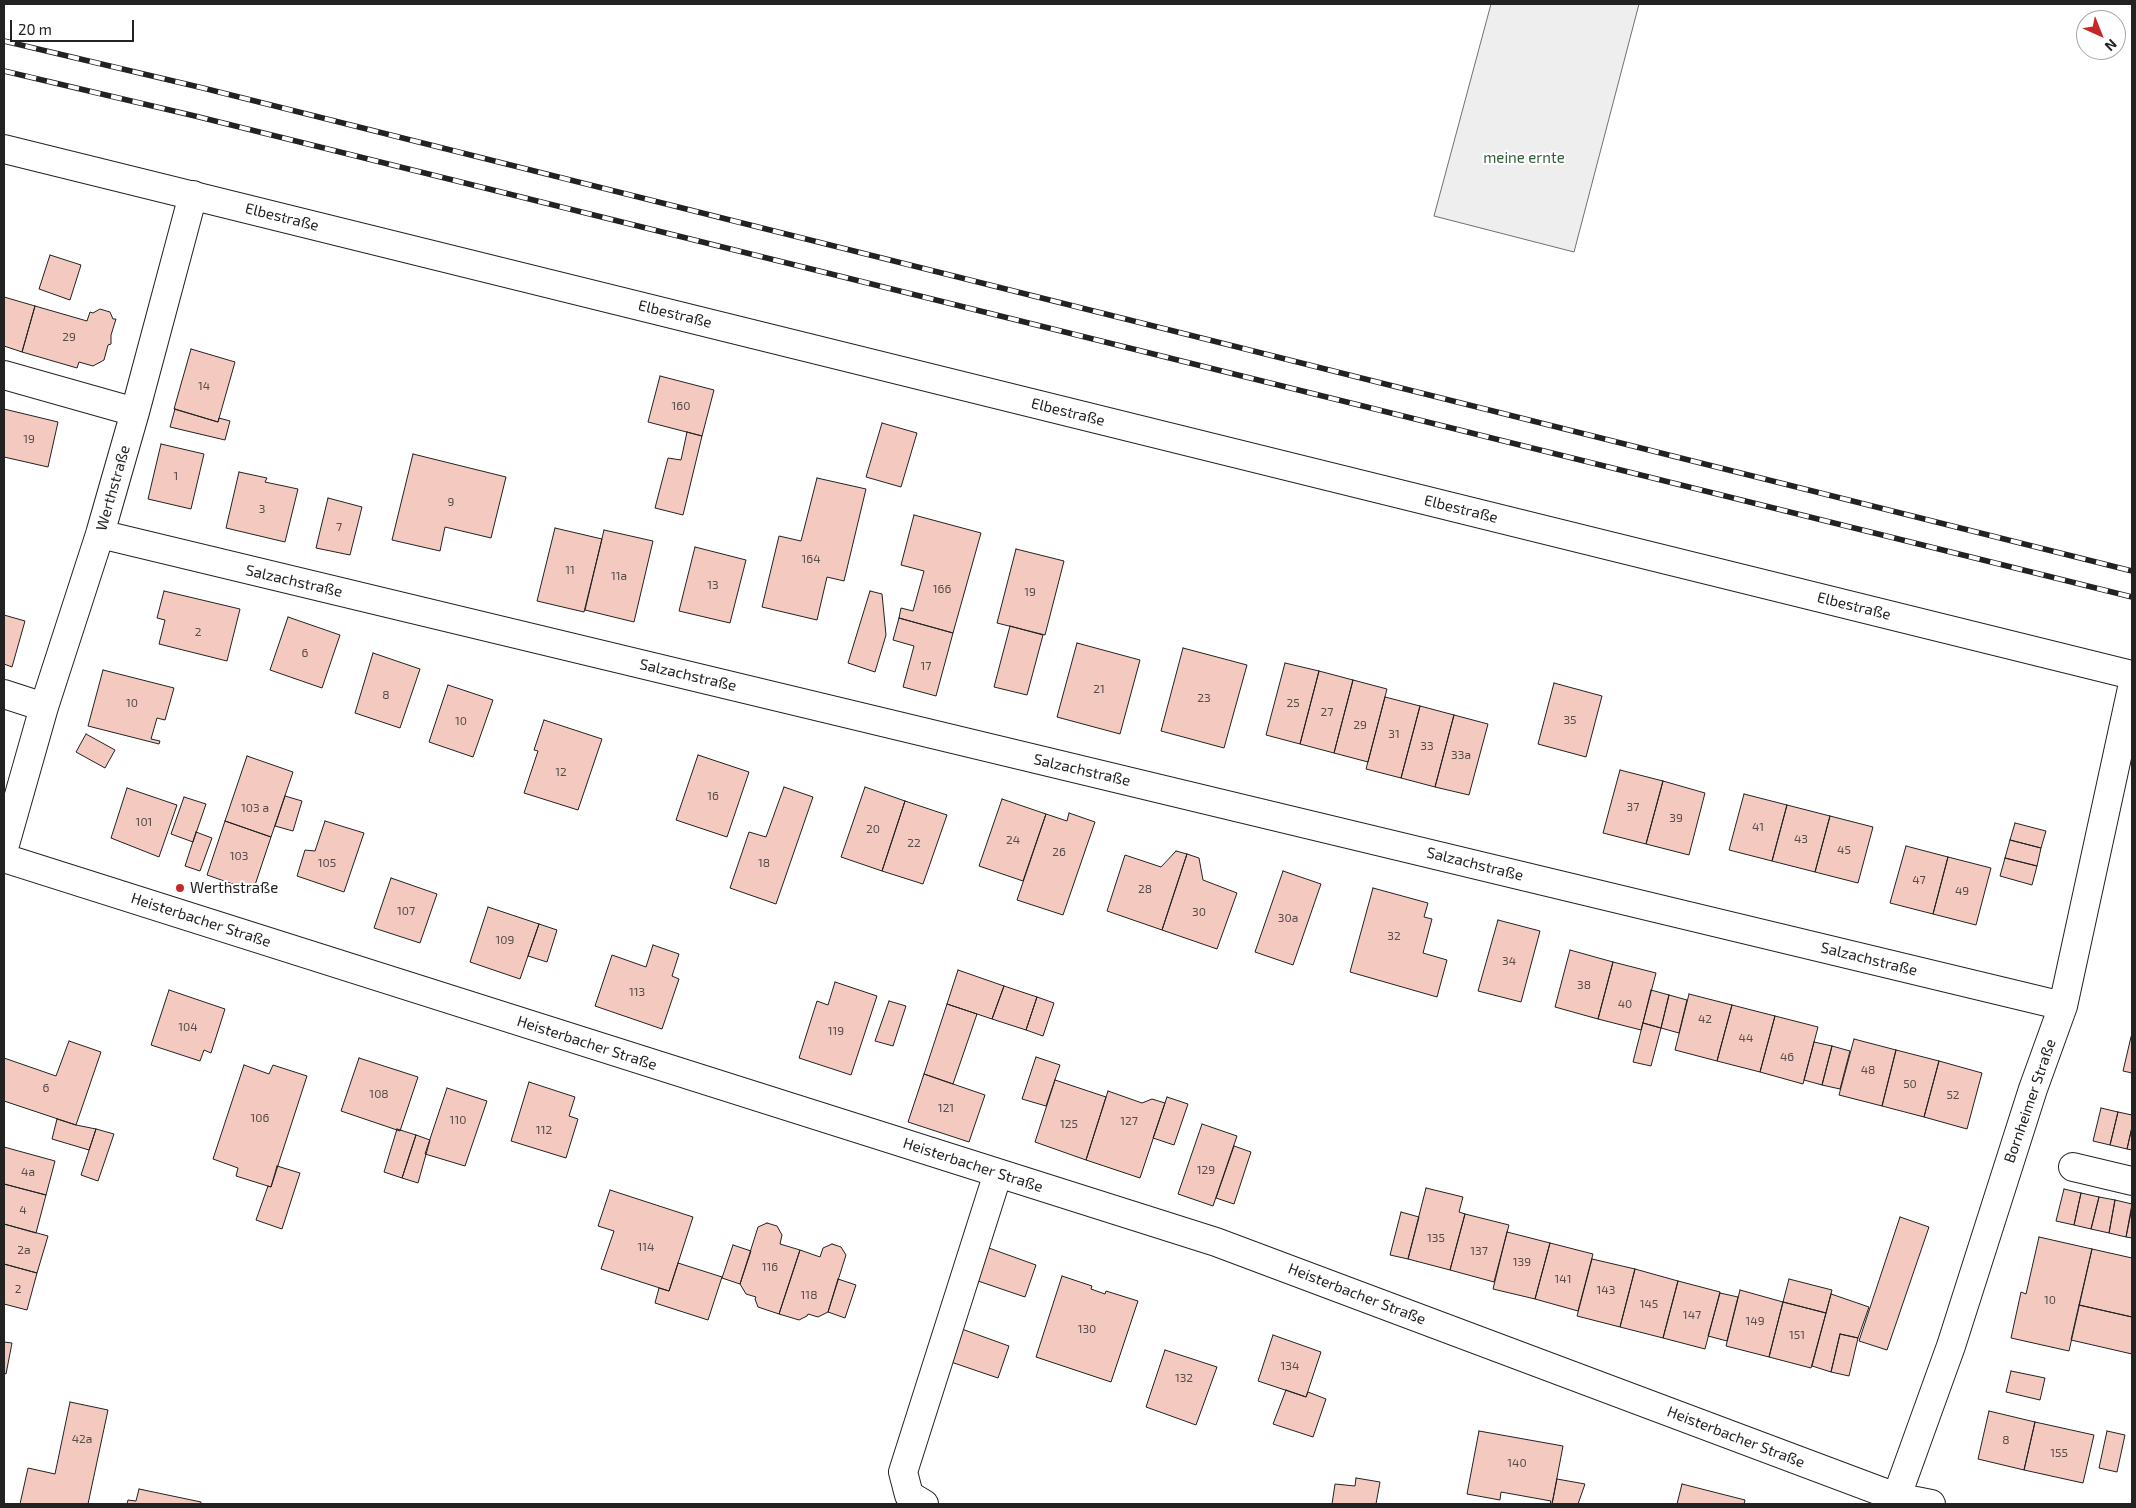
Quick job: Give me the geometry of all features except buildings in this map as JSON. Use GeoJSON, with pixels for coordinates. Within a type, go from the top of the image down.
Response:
{"type":"FeatureCollection","features":[{"type":"Feature","properties":{"kind":"street","name":"Elbestraße"},"geometry":{"type":"LineString","coordinates":[[4,149],[2132,675]]}},
{"type":"Feature","properties":{"kind":"street","name":"Werthstraße"},"geometry":{"type":"LineString","coordinates":[[4,848],[44,707],[100,534],[193,195]]}},
{"type":"Feature","properties":{"kind":"street"},"geometry":{"type":"LineString","coordinates":[[4,375],[135,412]]}},
{"type":"Feature","properties":{"kind":"street","name":"Salzachstraße"},"geometry":{"type":"LineString","coordinates":[[100,534],[2064,1006]]}},
{"type":"Feature","properties":{"kind":"street","name":"Bornheimer Straße"},"geometry":{"type":"LineString","coordinates":[[1895,1500],[1951,1346],[2033,1088],[2064,1006],[2132,688]]}},
{"type":"Feature","properties":{"kind":"street"},"geometry":{"type":"LineString","coordinates":[[4,694],[44,707]]}},
{"type":"Feature","properties":{"kind":"street","name":"Heisterbacher Straße"},"geometry":{"type":"LineString","coordinates":[[4,858],[1216,1242],[1895,1500],[1931,1504]]}},
{"type":"Feature","properties":{"kind":"street"},"geometry":{"type":"LineString","coordinates":[[2073,1167],[2132,1181]]}},
{"type":"Feature","properties":{"kind":"street"},"geometry":{"type":"LineString","coordinates":[[924,1504],[909,1495],[903,1472],[998,1173]]}},
{"type":"Feature","properties":{"kind":"green space","name":"meine ernte"},"geometry":{"type":"Polygon","coordinates":[[[1491,4],[1639,4],[1574,252],[1434,216],[1491,4]]]}},
{"type":"Feature","properties":{"kind":"railway"},"geometry":{"type":"LineString","coordinates":[[4,41],[203,88],[2132,571]]}},
{"type":"Feature","properties":{"kind":"railway"},"geometry":{"type":"LineString","coordinates":[[4,71],[195,116],[2132,597]]}},
{"type":"Feature","properties":{"kind":"place","name":"Werthstraße"},"geometry":{"type":"Point","coordinates":[180,888]}}]}
